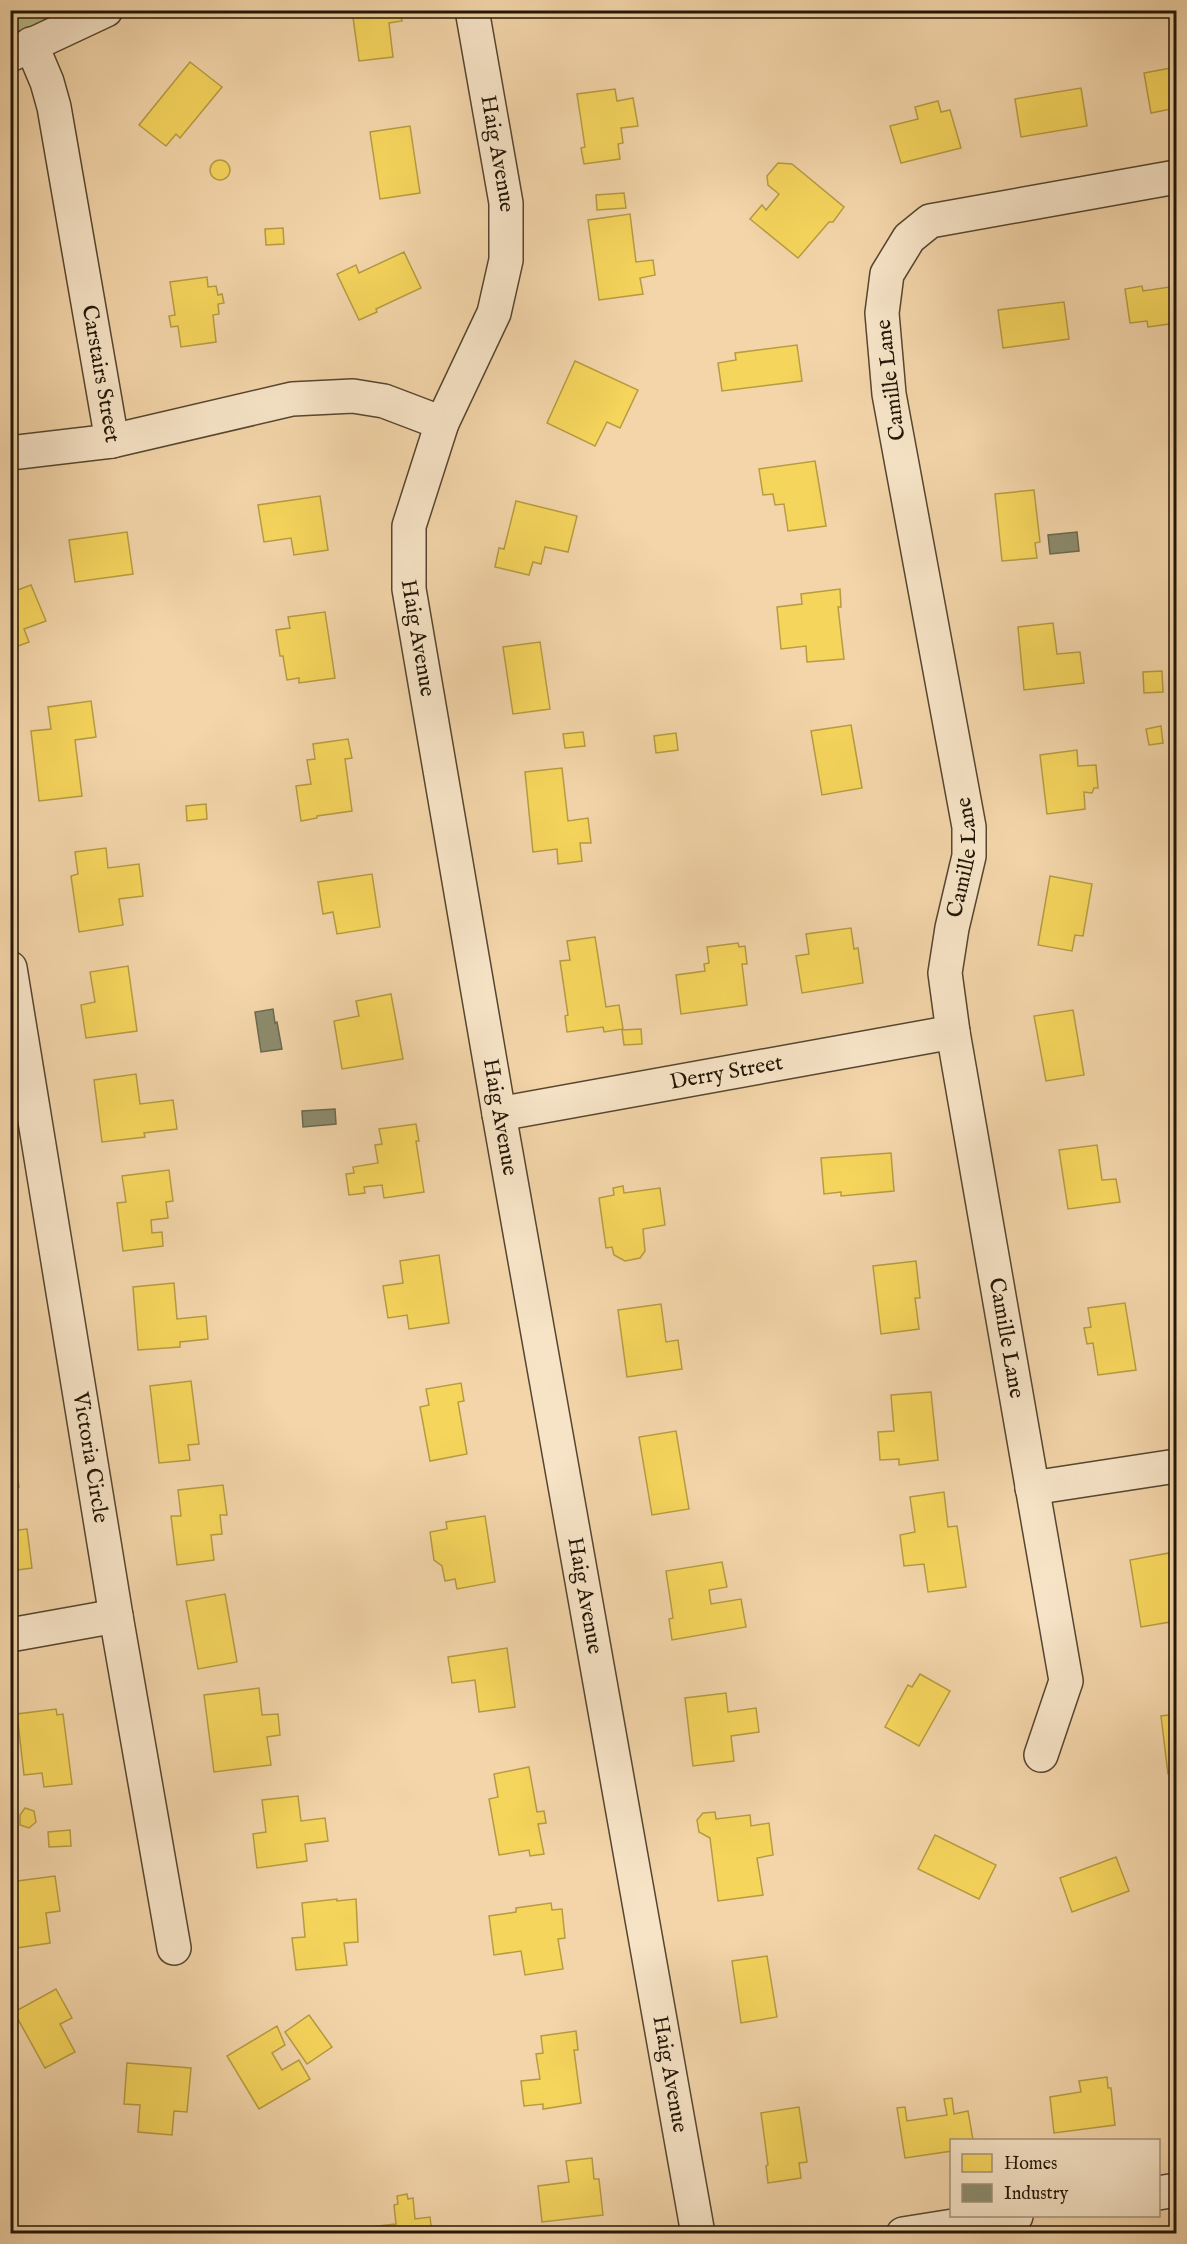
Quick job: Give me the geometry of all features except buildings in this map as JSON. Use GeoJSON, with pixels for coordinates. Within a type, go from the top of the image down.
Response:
{"type":"FeatureCollection","features":[{"type":"Feature","properties":{"kind":"street"},"geometry":{"type":"LineString","coordinates":[[21,50],[106,10]]}},
{"type":"Feature","properties":{"kind":"street","name":"Haig Avenue"},"geometry":{"type":"LineString","coordinates":[[472,10],[506,203],[506,260],[494,313],[442,423],[409,526],[409,590],[698,2234]]}},
{"type":"Feature","properties":{"kind":"street","name":"Carstairs Street"},"geometry":{"type":"LineString","coordinates":[[21,50],[47,82],[54,108],[112,441],[292,399],[353,396],[384,401],[442,423]]}},
{"type":"Feature","properties":{"kind":"street","name":"Camille Lane"},"geometry":{"type":"LineString","coordinates":[[1041,1755],[1066,1681],[953,1032],[945,973],[952,928],[969,856],[969,827],[889,394],[882,313],[887,274],[909,238],[930,221],[1176,177]]}},
{"type":"Feature","properties":{"kind":"street"},"geometry":{"type":"LineString","coordinates":[[10,453],[112,441]]}},
{"type":"Feature","properties":{"kind":"street","name":"Victoria Circle"},"geometry":{"type":"LineString","coordinates":[[10,968],[116,1616],[174,1948]]}},
{"type":"Feature","properties":{"kind":"street","name":"Derry Street"},"geometry":{"type":"LineString","coordinates":[[500,1114],[953,1032]]}},
{"type":"Feature","properties":{"kind":"street"},"geometry":{"type":"LineString","coordinates":[[1032,1488],[1176,1466]]}},
{"type":"Feature","properties":{"kind":"street"},"geometry":{"type":"LineString","coordinates":[[10,1635],[116,1616]]}},
{"type":"Feature","properties":{"kind":"street"},"geometry":{"type":"LineString","coordinates":[[1160,2193],[1176,2190]]}},
{"type":"Feature","properties":{"kind":"street"},"geometry":{"type":"LineString","coordinates":[[903,2234],[1010,2217]]}},
{"type":"Feature","properties":{"kind":"green space"},"geometry":{"type":"Polygon","coordinates":[[[11,11],[86,11],[11,48],[11,11]]]}}]}
